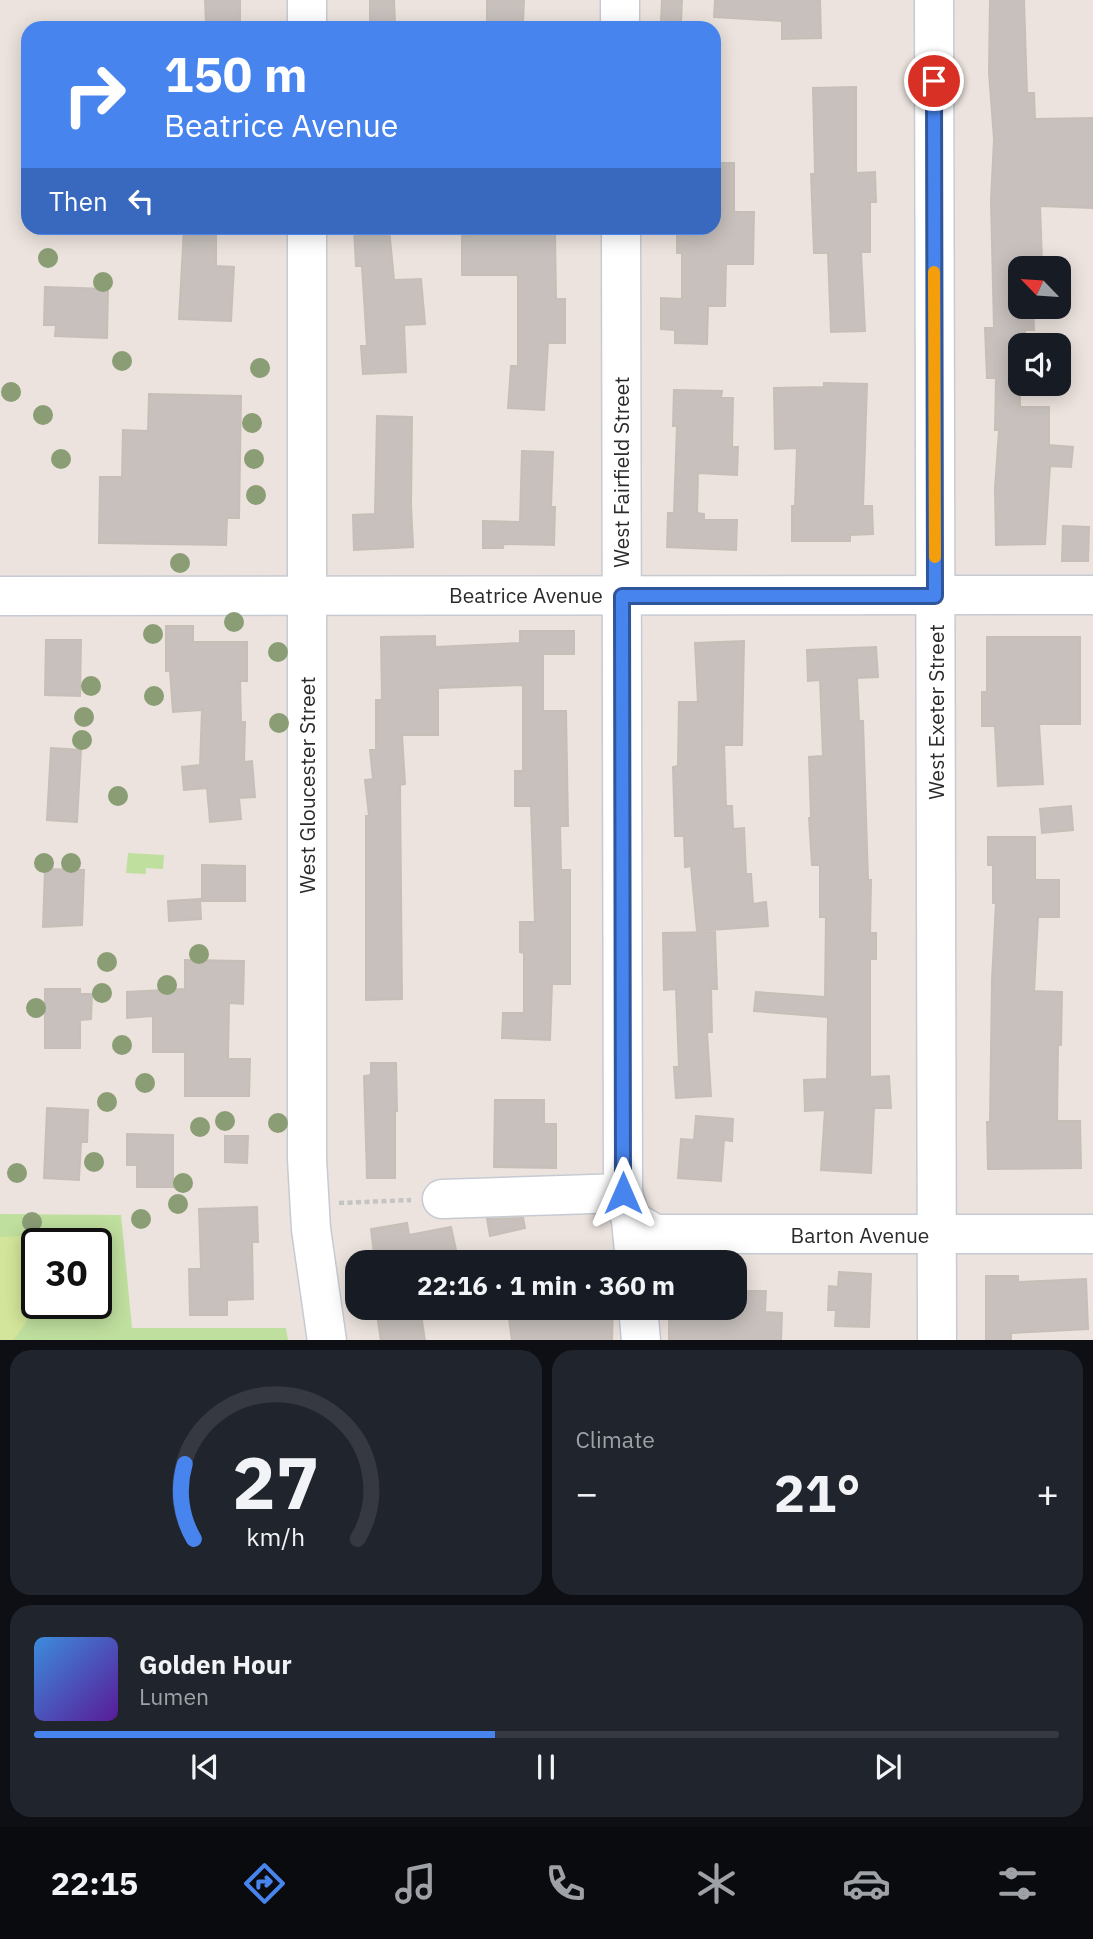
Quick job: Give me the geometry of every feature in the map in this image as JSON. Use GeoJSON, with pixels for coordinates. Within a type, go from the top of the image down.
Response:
{"type":"FeatureCollection","features":[{"type":"Feature","properties":{"kind":"street"},"geometry":{"type":"LineString","coordinates":[[307,0],[307,21]]}},
{"type":"Feature","properties":{"kind":"street"},"geometry":{"type":"LineString","coordinates":[[620,0],[620,21]]}},
{"type":"Feature","properties":{"kind":"street","name":"West Exeter Street"},"geometry":{"type":"LineString","coordinates":[[934,0],[937,1340]]}},
{"type":"Feature","properties":{"kind":"street","name":"West Gloucester Street"},"geometry":{"type":"LineString","coordinates":[[307,235],[307,1159],[311,1229],[327,1340]]}},
{"type":"Feature","properties":{"kind":"street","name":"West Fairfield Street"},"geometry":{"type":"LineString","coordinates":[[621,235],[627,1207],[633,1250]]}},
{"type":"Feature","properties":{"kind":"street","name":"Beatrice Avenue"},"geometry":{"type":"LineString","coordinates":[[0,596],[1093,595]]}},
{"type":"Feature","properties":{"kind":"street"},"geometry":{"type":"LineString","coordinates":[[442,1199],[627,1207]]}},
{"type":"Feature","properties":{"kind":"street","name":"Barton Avenue"},"geometry":{"type":"LineString","coordinates":[[627,1207],[655,1234],[1093,1234]]}},
{"type":"Feature","properties":{"kind":"street"},"geometry":{"type":"LineString","coordinates":[[639,1320],[641,1340]]}},
{"type":"Feature","properties":{"kind":"path"},"geometry":{"type":"LineString","coordinates":[[331,1203],[442,1199]]}},
{"type":"Feature","properties":{"kind":"green space"},"geometry":{"type":"Polygon","coordinates":[[[128,853],[164,855],[163,869],[146,868],[146,874],[126,873],[128,853]]]}},
{"type":"Feature","properties":{"kind":"green space"},"geometry":{"type":"Polygon","coordinates":[[[0,1214],[121,1215],[132,1328],[286,1328],[288,1340],[0,1340],[0,1214]]]}},
{"type":"Feature","properties":{"kind":"green space"},"geometry":{"type":"Polygon","coordinates":[[[21,1236],[21,1319],[27,1319],[13,1340],[0,1340],[0,1237],[21,1236]]]}},
{"type":"Feature","properties":{"kind":"building"},"geometry":{"type":"Polygon","coordinates":[[[205,0],[240,0],[240,21],[206,21],[205,0]]]}},
{"type":"Feature","properties":{"kind":"building"},"geometry":{"type":"Polygon","coordinates":[[[370,0],[394,0],[395,21],[370,21],[370,0]]]}},
{"type":"Feature","properties":{"kind":"building"},"geometry":{"type":"Polygon","coordinates":[[[487,0],[524,0],[523,21],[487,21],[487,0]]]}},
{"type":"Feature","properties":{"kind":"building"},"geometry":{"type":"Polygon","coordinates":[[[662,0],[682,0],[681,21],[661,21],[662,0]]]}},
{"type":"Feature","properties":{"kind":"building"},"geometry":{"type":"Polygon","coordinates":[[[715,0],[820,0],[821,38],[782,39],[782,21],[714,17],[715,0]]]}},
{"type":"Feature","properties":{"kind":"building"},"geometry":{"type":"Polygon","coordinates":[[[990,0],[1024,0],[1027,93],[1034,93],[1035,119],[1093,118],[1093,208],[1040,206],[1042,256],[1008,256],[1008,319],[1034,319],[1034,330],[1008,333],[1008,396],[1020,396],[1020,407],[1049,407],[1049,445],[1073,447],[1071,467],[1050,466],[1045,544],[996,545],[995,489],[999,430],[995,430],[996,378],[987,378],[985,328],[994,328],[991,200],[994,139],[989,73],[990,0]]]}},
{"type":"Feature","properties":{"kind":"building"},"geometry":{"type":"Polygon","coordinates":[[[856,87],[856,173],[875,172],[876,202],[870,202],[870,252],[861,252],[865,331],[831,332],[828,253],[814,253],[811,174],[815,174],[813,88],[856,87]]]}},
{"type":"Feature","properties":{"kind":"building"},"geometry":{"type":"Polygon","coordinates":[[[721,163],[734,163],[734,212],[754,212],[753,264],[726,264],[725,306],[708,306],[707,344],[675,343],[675,330],[661,329],[661,298],[682,299],[682,253],[677,253],[677,235],[721,235],[721,163]]]}},
{"type":"Feature","properties":{"kind":"building"},"geometry":{"type":"Polygon","coordinates":[[[184,235],[216,235],[216,266],[234,267],[231,321],[179,319],[184,235]]]}},
{"type":"Feature","properties":{"kind":"building"},"geometry":{"type":"Polygon","coordinates":[[[354,235],[390,235],[394,280],[421,279],[425,324],[404,325],[406,372],[363,374],[361,346],[367,346],[362,266],[356,266],[354,235]]]}},
{"type":"Feature","properties":{"kind":"building"},"geometry":{"type":"Polygon","coordinates":[[[555,235],[556,299],[565,299],[565,343],[548,343],[544,410],[508,408],[511,366],[518,366],[518,275],[462,275],[462,236],[555,235]]]}},
{"type":"Feature","properties":{"kind":"building"},"geometry":{"type":"Polygon","coordinates":[[[45,287],[108,289],[107,338],[55,336],[56,325],[44,325],[45,287]]]}},
{"type":"Feature","properties":{"kind":"building"},"geometry":{"type":"Polygon","coordinates":[[[824,383],[867,384],[863,506],[872,506],[873,534],[850,535],[850,541],[792,541],[797,448],[775,449],[774,388],[824,387],[824,383]]]}},
{"type":"Feature","properties":{"kind":"building"},"geometry":{"type":"Polygon","coordinates":[[[674,390],[722,391],[721,398],[733,398],[732,447],[738,447],[737,475],[698,473],[697,513],[704,514],[704,520],[737,520],[736,550],[667,547],[668,513],[674,513],[677,426],[673,426],[674,390]]]}},
{"type":"Feature","properties":{"kind":"building"},"geometry":{"type":"Polygon","coordinates":[[[149,394],[241,396],[239,518],[227,518],[226,545],[99,543],[100,477],[122,477],[123,430],[148,431],[149,394]]]}},
{"type":"Feature","properties":{"kind":"building"},"geometry":{"type":"Polygon","coordinates":[[[377,416],[412,417],[413,547],[354,550],[353,515],[375,514],[377,416]]]}},
{"type":"Feature","properties":{"kind":"building"},"geometry":{"type":"Polygon","coordinates":[[[522,451],[553,452],[551,507],[555,507],[554,545],[503,544],[503,548],[483,548],[483,521],[520,522],[522,451]]]}},
{"type":"Feature","properties":{"kind":"building"},"geometry":{"type":"Polygon","coordinates":[[[1063,526],[1089,527],[1088,561],[1062,561],[1063,526]]]}},
{"type":"Feature","properties":{"kind":"building"},"geometry":{"type":"Polygon","coordinates":[[[166,626],[193,626],[193,642],[247,642],[247,681],[240,681],[241,722],[245,722],[244,762],[252,761],[255,797],[239,798],[241,819],[210,822],[207,788],[184,790],[182,767],[200,765],[202,710],[173,712],[170,671],[166,671],[166,626]]]}},
{"type":"Feature","properties":{"kind":"building"},"geometry":{"type":"Polygon","coordinates":[[[520,631],[574,631],[574,654],[543,654],[543,711],[566,711],[568,826],[560,826],[561,870],[570,870],[570,984],[552,984],[550,1040],[502,1038],[503,1013],[524,1013],[524,953],[520,952],[520,922],[535,922],[531,806],[515,806],[515,771],[523,771],[523,685],[438,688],[438,735],[402,735],[405,784],[400,785],[402,999],[366,1000],[366,816],[369,816],[365,780],[373,779],[370,750],[376,750],[376,700],[382,700],[381,637],[435,636],[435,647],[520,643],[520,631]]]}},
{"type":"Feature","properties":{"kind":"building"},"geometry":{"type":"Polygon","coordinates":[[[987,637],[1080,637],[1080,724],[1039,724],[1043,784],[998,786],[995,726],[982,726],[982,692],[987,692],[987,637]]]}},
{"type":"Feature","properties":{"kind":"building"},"geometry":{"type":"Polygon","coordinates":[[[46,640],[81,640],[80,696],[45,695],[46,640]]]}},
{"type":"Feature","properties":{"kind":"building"},"geometry":{"type":"Polygon","coordinates":[[[744,641],[742,745],[724,745],[726,806],[732,806],[733,829],[744,828],[746,874],[751,874],[753,904],[766,902],[768,926],[697,931],[691,866],[685,867],[684,836],[675,836],[673,767],[678,766],[679,702],[698,702],[695,643],[744,641]]]}},
{"type":"Feature","properties":{"kind":"building"},"geometry":{"type":"Polygon","coordinates":[[[876,647],[878,677],[857,678],[859,721],[863,721],[868,880],[871,880],[870,933],[876,933],[876,959],[870,959],[870,1077],[889,1076],[891,1108],[874,1108],[871,1173],[821,1170],[825,1110],[805,1111],[804,1080],[827,1079],[828,1017],[754,1011],[756,992],[825,997],[826,917],[820,917],[820,865],[812,865],[809,818],[809,757],[823,756],[820,680],[808,681],[807,650],[876,647]]]}},
{"type":"Feature","properties":{"kind":"building"},"geometry":{"type":"Polygon","coordinates":[[[51,748],[81,750],[77,822],[47,820],[51,748]]]}},
{"type":"Feature","properties":{"kind":"building"},"geometry":{"type":"Polygon","coordinates":[[[1071,806],[1073,830],[1042,833],[1040,809],[1071,806]]]}},
{"type":"Feature","properties":{"kind":"building"},"geometry":{"type":"Polygon","coordinates":[[[988,837],[1035,837],[1035,880],[1059,880],[1059,917],[1038,917],[1034,991],[1062,992],[1057,1121],[1080,1121],[1081,1168],[988,1169],[987,1122],[990,1122],[996,903],[993,903],[993,865],[988,865],[988,837]]]}},
{"type":"Feature","properties":{"kind":"building"},"geometry":{"type":"Polygon","coordinates":[[[202,865],[245,866],[245,901],[202,901],[202,865]]]}},
{"type":"Feature","properties":{"kind":"building"},"geometry":{"type":"Polygon","coordinates":[[[45,869],[84,870],[82,925],[43,927],[45,869]]]}},
{"type":"Feature","properties":{"kind":"building"},"geometry":{"type":"Polygon","coordinates":[[[200,899],[201,919],[169,921],[168,901],[200,899]]]}},
{"type":"Feature","properties":{"kind":"building"},"geometry":{"type":"Polygon","coordinates":[[[715,932],[717,989],[711,989],[712,1032],[707,1032],[711,1096],[676,1098],[674,1067],[679,1067],[676,989],[664,990],[663,933],[715,932]]]}},
{"type":"Feature","properties":{"kind":"building"},"geometry":{"type":"Polygon","coordinates":[[[185,960],[244,961],[243,1004],[229,1003],[228,1059],[250,1059],[249,1096],[185,1096],[185,1052],[153,1052],[153,1016],[127,1018],[127,992],[185,989],[185,960]]]}},
{"type":"Feature","properties":{"kind":"building"},"geometry":{"type":"Polygon","coordinates":[[[45,989],[80,989],[80,994],[92,994],[91,1019],[80,1020],[80,1048],[45,1048],[45,989]]]}},
{"type":"Feature","properties":{"kind":"building"},"geometry":{"type":"Polygon","coordinates":[[[371,1063],[396,1063],[395,1178],[367,1178],[364,1076],[371,1075],[371,1063]]]}},
{"type":"Feature","properties":{"kind":"building"},"geometry":{"type":"Polygon","coordinates":[[[495,1100],[544,1100],[544,1124],[556,1124],[556,1168],[494,1167],[495,1100]]]}},
{"type":"Feature","properties":{"kind":"building"},"geometry":{"type":"Polygon","coordinates":[[[47,1108],[88,1110],[87,1142],[81,1142],[79,1180],[44,1178],[47,1108]]]}},
{"type":"Feature","properties":{"kind":"building"},"geometry":{"type":"Polygon","coordinates":[[[696,1116],[733,1119],[732,1141],[724,1140],[721,1181],[678,1178],[681,1139],[694,1140],[696,1116]]]}},
{"type":"Feature","properties":{"kind":"building"},"geometry":{"type":"Polygon","coordinates":[[[127,1134],[173,1135],[173,1187],[137,1187],[137,1165],[127,1165],[127,1134]]]}},
{"type":"Feature","properties":{"kind":"building"},"geometry":{"type":"Polygon","coordinates":[[[225,1136],[248,1136],[247,1163],[225,1162],[225,1136]]]}},
{"type":"Feature","properties":{"kind":"building"},"geometry":{"type":"Polygon","coordinates":[[[257,1207],[258,1242],[252,1242],[253,1299],[227,1300],[227,1315],[190,1315],[189,1269],[201,1269],[199,1209],[257,1207]]]}},
{"type":"Feature","properties":{"kind":"building"},"geometry":{"type":"Polygon","coordinates":[[[523,1218],[525,1228],[490,1236],[487,1219],[523,1218]]]}},
{"type":"Feature","properties":{"kind":"building"},"geometry":{"type":"Polygon","coordinates":[[[407,1223],[409,1235],[451,1227],[456,1250],[374,1250],[371,1229],[407,1223]]]}},
{"type":"Feature","properties":{"kind":"building"},"geometry":{"type":"Polygon","coordinates":[[[839,1272],[871,1274],[869,1327],[835,1326],[836,1310],[828,1310],[829,1286],[838,1287],[839,1272]]]}},
{"type":"Feature","properties":{"kind":"building"},"geometry":{"type":"Polygon","coordinates":[[[986,1276],[1018,1276],[1018,1282],[1086,1279],[1088,1329],[1011,1333],[1011,1340],[986,1340],[986,1276]]]}},
{"type":"Feature","properties":{"kind":"building"},"geometry":{"type":"Polygon","coordinates":[[[747,1291],[766,1291],[765,1312],[782,1313],[781,1340],[669,1340],[669,1320],[747,1320],[747,1291]]]}},
{"type":"Feature","properties":{"kind":"building"},"geometry":{"type":"Polygon","coordinates":[[[378,1320],[422,1320],[425,1340],[381,1340],[378,1320]]]}},
{"type":"Feature","properties":{"kind":"building"},"geometry":{"type":"Polygon","coordinates":[[[509,1320],[613,1320],[612,1340],[512,1340],[509,1320]]]}},
{"type":"Feature","properties":{"kind":"slow traffic"},"geometry":{"type":"LineString","coordinates":[[934,272],[935,557]]}},
{"type":"Feature","properties":{"kind":"route"},"geometry":{"type":"LineString","coordinates":[[623,1193],[622,596],[935,596],[934,81]]}}]}
